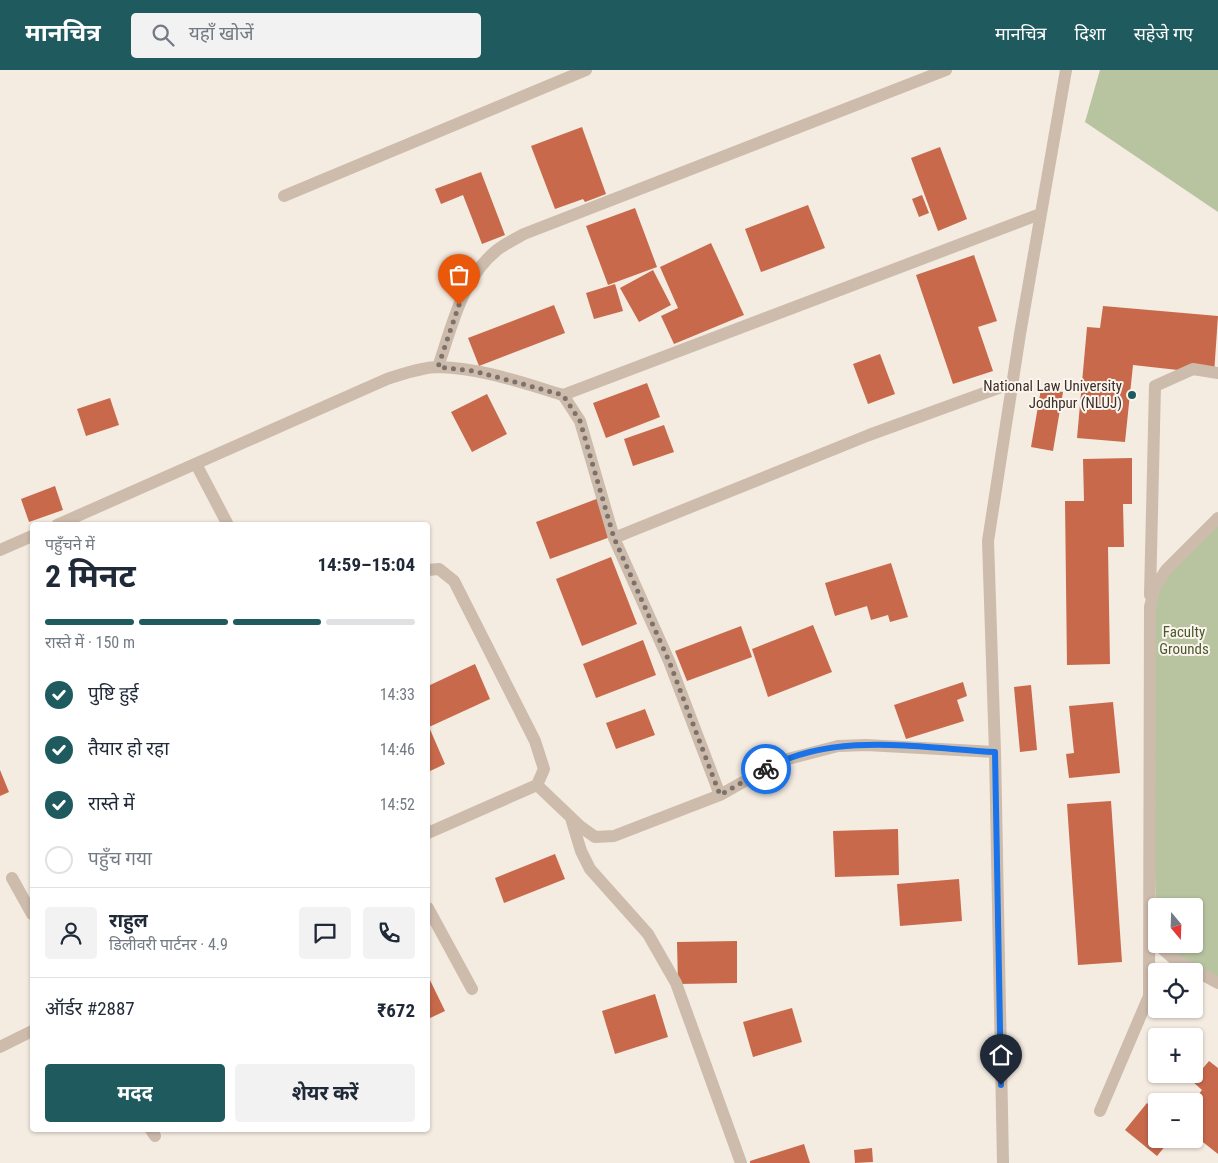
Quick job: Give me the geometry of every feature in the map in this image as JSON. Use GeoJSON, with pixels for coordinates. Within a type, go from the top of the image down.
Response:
{"type":"FeatureCollection","features":[{"type":"Feature","properties":{"kind":"street"},"geometry":{"type":"LineString","coordinates":[[284,196],[586,70]]}},
{"type":"Feature","properties":{"kind":"street"},"geometry":{"type":"LineString","coordinates":[[438,367],[459,305],[475,273],[497,250],[524,234],[946,70]]}},
{"type":"Feature","properties":{"kind":"street"},"geometry":{"type":"LineString","coordinates":[[1003,1163],[995,752],[988,541],[1012,383],[1066,70]]}},
{"type":"Feature","properties":{"kind":"street"},"geometry":{"type":"LineString","coordinates":[[64,522],[387,379],[411,371],[438,367],[474,371],[563,395],[1040,214]]}},
{"type":"Feature","properties":{"kind":"street"},"geometry":{"type":"LineString","coordinates":[[1153,898],[1150,607],[1155,386],[1193,369],[1218,373]]}},
{"type":"Feature","properties":{"kind":"street"},"geometry":{"type":"LineString","coordinates":[[614,538],[869,435],[1012,383]]}},
{"type":"Feature","properties":{"kind":"street"},"geometry":{"type":"LineString","coordinates":[[563,395],[580,421],[614,538],[669,661],[720,795]]}},
{"type":"Feature","properties":{"kind":"street"},"geometry":{"type":"LineString","coordinates":[[196,464],[226,522]]}},
{"type":"Feature","properties":{"kind":"street"},"geometry":{"type":"LineString","coordinates":[[1150,607],[1155,587],[1166,570],[1218,518]]}},
{"type":"Feature","properties":{"kind":"street"},"geometry":{"type":"LineString","coordinates":[[0,550],[30,537]]}},
{"type":"Feature","properties":{"kind":"street"},"geometry":{"type":"LineString","coordinates":[[430,570],[438,569],[454,581],[522,714],[541,756],[544,769],[537,785],[430,832]]}},
{"type":"Feature","properties":{"kind":"street"},"geometry":{"type":"LineString","coordinates":[[537,785],[570,817],[596,837],[614,836],[720,795],[780,761],[838,746],[866,745],[995,752]]}},
{"type":"Feature","properties":{"kind":"street"},"geometry":{"type":"LineString","coordinates":[[570,817],[581,851],[590,869],[648,934],[676,983],[740,1163]]}},
{"type":"Feature","properties":{"kind":"street"},"geometry":{"type":"LineString","coordinates":[[12,878],[30,910]]}},
{"type":"Feature","properties":{"kind":"street"},"geometry":{"type":"LineString","coordinates":[[430,912],[472,989]]}},
{"type":"Feature","properties":{"kind":"street"},"geometry":{"type":"LineString","coordinates":[[1100,1111],[1149,996],[1153,953]]}},
{"type":"Feature","properties":{"kind":"street"},"geometry":{"type":"LineString","coordinates":[[1167,953],[1174,959],[1218,983]]}},
{"type":"Feature","properties":{"kind":"street"},"geometry":{"type":"LineString","coordinates":[[0,1047],[30,1032]]}},
{"type":"Feature","properties":{"kind":"green space"},"geometry":{"type":"Polygon","coordinates":[[[1100,70],[1218,70],[1218,212],[1085,122],[1100,70]]]}},
{"type":"Feature","properties":{"kind":"green space","name":"Faculty Grounds"},"geometry":{"type":"Polygon","coordinates":[[[1218,518],[1218,983],[1203,972],[1203,963],[1190,963],[1176,953],[1203,953],[1203,898],[1155,898],[1150,607],[1155,587],[1218,518]]]}},
{"type":"Feature","properties":{"kind":"building"},"geometry":{"type":"Polygon","coordinates":[[[582,127],[606,194],[585,202],[583,199],[555,209],[531,146],[582,127]]]}},
{"type":"Feature","properties":{"kind":"building"},"geometry":{"type":"Polygon","coordinates":[[[940,147],[967,219],[938,231],[911,158],[940,147]]]}},
{"type":"Feature","properties":{"kind":"building"},"geometry":{"type":"Polygon","coordinates":[[[481,172],[505,235],[482,244],[463,195],[441,204],[435,189],[481,172]]]}},
{"type":"Feature","properties":{"kind":"building"},"geometry":{"type":"Polygon","coordinates":[[[922,195],[929,213],[919,217],[912,199],[922,195]]]}},
{"type":"Feature","properties":{"kind":"building"},"geometry":{"type":"Polygon","coordinates":[[[808,205],[825,248],[761,272],[745,229],[808,205]]]}},
{"type":"Feature","properties":{"kind":"building"},"geometry":{"type":"Polygon","coordinates":[[[635,208],[657,267],[608,285],[586,226],[635,208]]]}},
{"type":"Feature","properties":{"kind":"building"},"geometry":{"type":"Polygon","coordinates":[[[711,243],[744,315],[674,344],[661,316],[678,308],[660,267],[711,243]]]}},
{"type":"Feature","properties":{"kind":"building"},"geometry":{"type":"Polygon","coordinates":[[[974,255],[997,321],[978,327],[993,371],[953,384],[916,275],[974,255]]]}},
{"type":"Feature","properties":{"kind":"building"},"geometry":{"type":"Polygon","coordinates":[[[653,270],[671,305],[639,322],[620,288],[653,270]]]}},
{"type":"Feature","properties":{"kind":"building"},"geometry":{"type":"Polygon","coordinates":[[[615,284],[623,311],[594,319],[586,293],[615,284]]]}},
{"type":"Feature","properties":{"kind":"building"},"geometry":{"type":"Polygon","coordinates":[[[554,305],[565,333],[479,366],[468,338],[554,305]]]}},
{"type":"Feature","properties":{"kind":"building"},"geometry":{"type":"Polygon","coordinates":[[[1103,306],[1218,316],[1214,374],[1133,365],[1125,442],[1077,438],[1087,327],[1100,328],[1103,306]]]}},
{"type":"Feature","properties":{"kind":"building"},"geometry":{"type":"Polygon","coordinates":[[[880,354],[895,394],[868,404],[853,364],[880,354]]]}},
{"type":"Feature","properties":{"kind":"building"},"geometry":{"type":"Polygon","coordinates":[[[647,383],[660,417],[606,438],[593,403],[647,383]]]}},
{"type":"Feature","properties":{"kind":"building"},"geometry":{"type":"Polygon","coordinates":[[[1041,389],[1063,392],[1053,451],[1031,447],[1041,389]]]}},
{"type":"Feature","properties":{"kind":"building"},"geometry":{"type":"Polygon","coordinates":[[[487,394],[507,434],[472,452],[451,412],[487,394]]]}},
{"type":"Feature","properties":{"kind":"building"},"geometry":{"type":"Polygon","coordinates":[[[110,398],[119,425],[86,436],[77,409],[110,398]]]}},
{"type":"Feature","properties":{"kind":"building"},"geometry":{"type":"Polygon","coordinates":[[[664,425],[674,452],[633,466],[624,439],[664,425]]]}},
{"type":"Feature","properties":{"kind":"building"},"geometry":{"type":"Polygon","coordinates":[[[1132,458],[1132,504],[1123,504],[1124,547],[1108,547],[1110,664],[1067,665],[1065,501],[1084,501],[1083,459],[1132,458]]]}},
{"type":"Feature","properties":{"kind":"building"},"geometry":{"type":"Polygon","coordinates":[[[55,486],[63,510],[29,522],[21,499],[55,486]]]}},
{"type":"Feature","properties":{"kind":"building"},"geometry":{"type":"Polygon","coordinates":[[[599,498],[613,536],[550,559],[536,522],[599,498]]]}},
{"type":"Feature","properties":{"kind":"building"},"geometry":{"type":"Polygon","coordinates":[[[611,557],[637,624],[582,646],[556,579],[611,557]]]}},
{"type":"Feature","properties":{"kind":"building"},"geometry":{"type":"Polygon","coordinates":[[[891,563],[908,617],[890,622],[888,615],[871,620],[867,606],[835,616],[825,583],[891,563]]]}},
{"type":"Feature","properties":{"kind":"building"},"geometry":{"type":"Polygon","coordinates":[[[813,625],[832,672],[768,697],[752,649],[813,625]]]}},
{"type":"Feature","properties":{"kind":"building"},"geometry":{"type":"Polygon","coordinates":[[[741,626],[752,657],[687,681],[675,651],[741,626]]]}},
{"type":"Feature","properties":{"kind":"building"},"geometry":{"type":"Polygon","coordinates":[[[643,640],[656,675],[596,698],[583,664],[643,640]]]}},
{"type":"Feature","properties":{"kind":"building"},"geometry":{"type":"Polygon","coordinates":[[[475,664],[490,699],[430,727],[430,685],[475,664]]]}},
{"type":"Feature","properties":{"kind":"building"},"geometry":{"type":"Polygon","coordinates":[[[963,682],[967,696],[957,700],[964,721],[906,739],[894,705],[963,682]]]}},
{"type":"Feature","properties":{"kind":"building"},"geometry":{"type":"Polygon","coordinates":[[[1031,685],[1037,750],[1020,752],[1014,687],[1031,685]]]}},
{"type":"Feature","properties":{"kind":"building"},"geometry":{"type":"Polygon","coordinates":[[[1113,702],[1120,773],[1069,778],[1066,754],[1074,753],[1069,706],[1113,702]]]}},
{"type":"Feature","properties":{"kind":"building"},"geometry":{"type":"Polygon","coordinates":[[[645,709],[655,735],[616,749],[606,723],[645,709]]]}},
{"type":"Feature","properties":{"kind":"building"},"geometry":{"type":"Polygon","coordinates":[[[430,729],[445,764],[430,771],[430,729]]]}},
{"type":"Feature","properties":{"kind":"building"},"geometry":{"type":"Polygon","coordinates":[[[0,770],[9,792],[0,796],[0,770]]]}},
{"type":"Feature","properties":{"kind":"building"},"geometry":{"type":"Polygon","coordinates":[[[1111,801],[1122,962],[1078,965],[1067,804],[1111,801]]]}},
{"type":"Feature","properties":{"kind":"building"},"geometry":{"type":"Polygon","coordinates":[[[898,829],[899,875],[835,877],[833,831],[898,829]]]}},
{"type":"Feature","properties":{"kind":"building"},"geometry":{"type":"Polygon","coordinates":[[[555,854],[565,879],[504,903],[495,878],[555,854]]]}},
{"type":"Feature","properties":{"kind":"building"},"geometry":{"type":"Polygon","coordinates":[[[959,879],[962,921],[900,926],[897,884],[959,879]]]}},
{"type":"Feature","properties":{"kind":"building"},"geometry":{"type":"Polygon","coordinates":[[[737,941],[737,983],[678,984],[677,942],[737,941]]]}},
{"type":"Feature","properties":{"kind":"building"},"geometry":{"type":"Polygon","coordinates":[[[430,980],[445,1011],[430,1018],[430,980]]]}},
{"type":"Feature","properties":{"kind":"building"},"geometry":{"type":"Polygon","coordinates":[[[655,994],[668,1037],[615,1054],[602,1011],[655,994]]]}},
{"type":"Feature","properties":{"kind":"building"},"geometry":{"type":"Polygon","coordinates":[[[792,1008],[802,1042],[753,1057],[743,1022],[792,1008]]]}},
{"type":"Feature","properties":{"kind":"building"},"geometry":{"type":"Polygon","coordinates":[[[1209,1061],[1218,1068],[1218,1154],[1203,1142],[1203,1093],[1200,1093],[1202,1090],[1194,1083],[1203,1083],[1203,1068],[1209,1061]]]}},
{"type":"Feature","properties":{"kind":"building"},"geometry":{"type":"Polygon","coordinates":[[[1147,1103],[1148,1148],[1164,1148],[1157,1156],[1125,1130],[1147,1103]]]}},
{"type":"Feature","properties":{"kind":"building"},"geometry":{"type":"Polygon","coordinates":[[[804,1144],[810,1163],[750,1163],[750,1161],[804,1144]]]}},
{"type":"Feature","properties":{"kind":"building"},"geometry":{"type":"Polygon","coordinates":[[[872,1148],[873,1162],[855,1163],[854,1150],[872,1148]]]}},
{"type":"Feature","properties":{"kind":"way so far"},"geometry":{"type":"LineString","coordinates":[[459,305],[438,367],[474,371],[563,395],[580,421],[614,538],[669,661],[720,795],[766,769]]}},
{"type":"Feature","properties":{"kind":"place","name":"National Law University Jodhpur (NLUJ)"},"geometry":{"type":"Point","coordinates":[1132,395]}},
{"type":"Feature","properties":{"kind":"route"},"geometry":{"type":"LineString","coordinates":[[766,769],[780,761],[812,751],[838,746],[866,745],[995,752],[1001,1085]]}}]}
